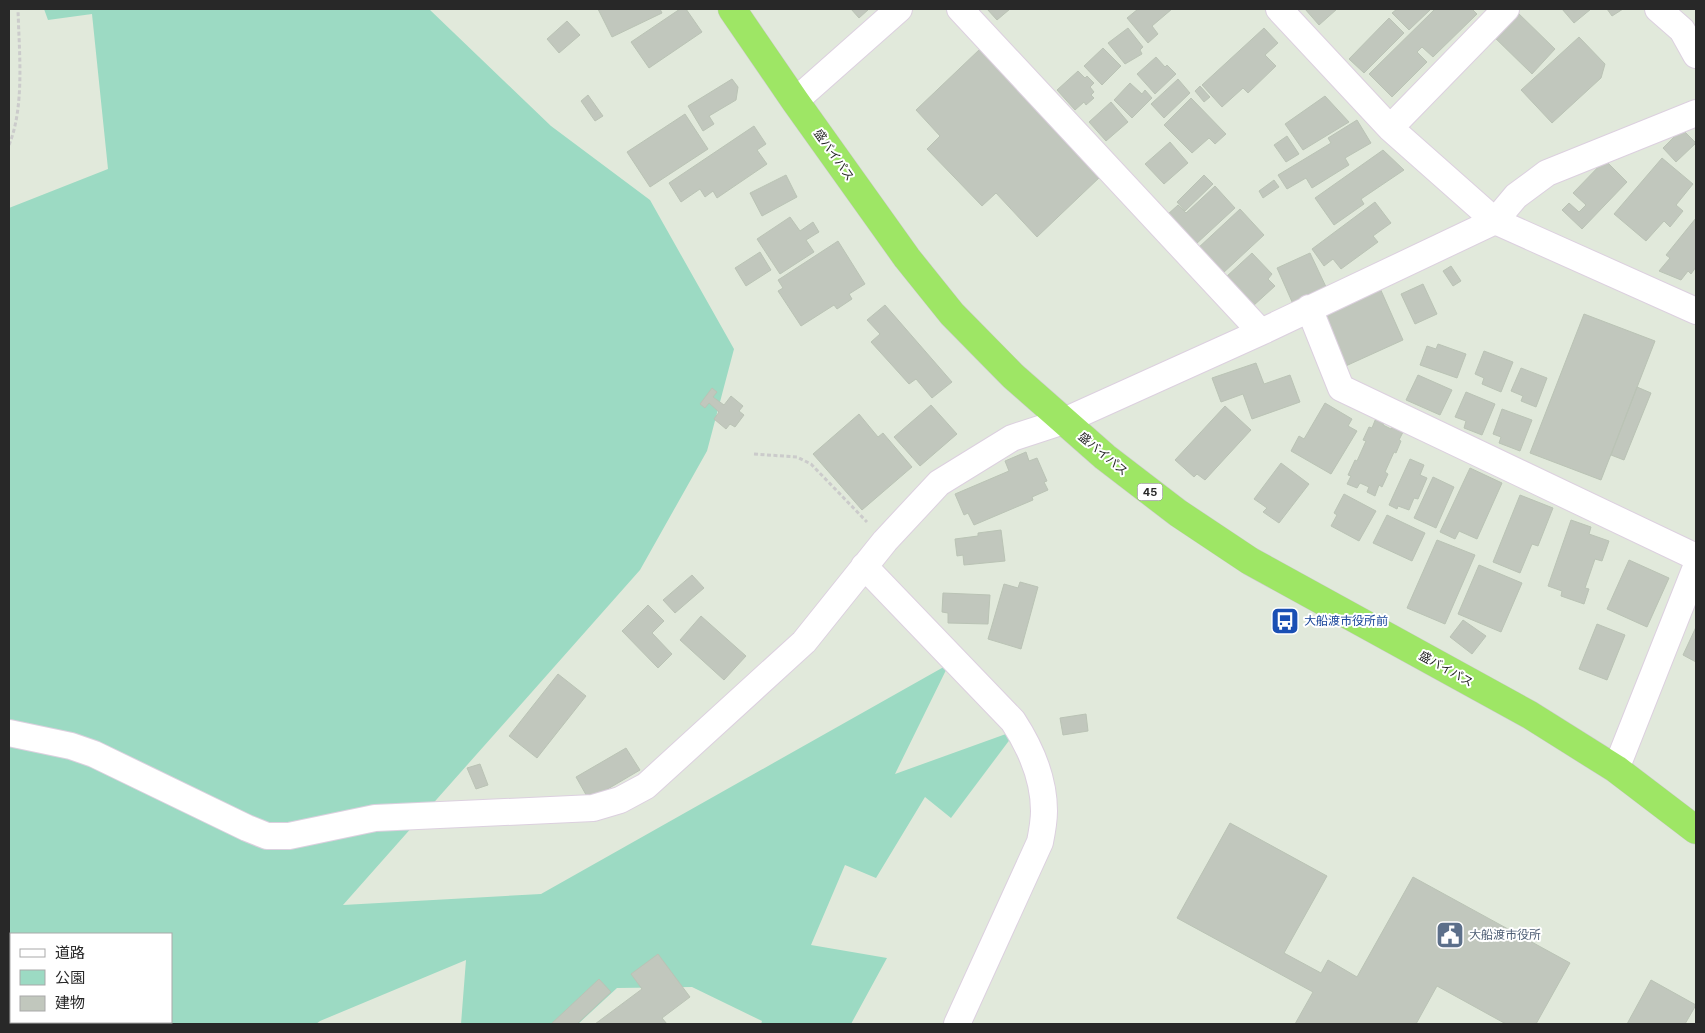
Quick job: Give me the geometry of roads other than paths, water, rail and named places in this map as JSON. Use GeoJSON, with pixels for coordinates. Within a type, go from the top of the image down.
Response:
{"type":"FeatureCollection","features":[{"type":"Feature","properties":{"kind":"highway","name":"盛バイパス"},"geometry":{"type":"LineString","coordinates":[[732,9],[907,258],[952,314],[1013,376],[1105,457],[1178,513],[1250,561],[1530,715],[1616,769],[1696,830]]}},
{"type":"Feature","properties":{"kind":"street"},"geometry":{"type":"LineString","coordinates":[[795,101],[899,9]]}},
{"type":"Feature","properties":{"kind":"street"},"geometry":{"type":"LineString","coordinates":[[960,9],[1261,332]]}},
{"type":"Feature","properties":{"kind":"street"},"geometry":{"type":"LineString","coordinates":[[1279,9],[1390,128],[1494,221],[1696,311]]}},
{"type":"Feature","properties":{"kind":"street"},"geometry":{"type":"LineString","coordinates":[[1390,128],[1506,9]]}},
{"type":"Feature","properties":{"kind":"street"},"geometry":{"type":"LineString","coordinates":[[1658,9],[1682,30],[1696,55]]}},
{"type":"Feature","properties":{"kind":"street"},"geometry":{"type":"LineString","coordinates":[[9,733],[71,746],[94,754],[267,836],[288,836],[375,818],[593,808],[620,800],[646,786],[804,642],[884,541],[939,483],[1012,438],[1064,421],[1261,332],[1494,221],[1516,196],[1547,173],[1696,113]]}},
{"type":"Feature","properties":{"kind":"street"},"geometry":{"type":"LineString","coordinates":[[1309,308],[1341,388],[1696,558]]}},
{"type":"Feature","properties":{"kind":"street"},"geometry":{"type":"LineString","coordinates":[[864,566],[1013,721],[1028,745],[1039,776],[1044,811],[1040,842],[957,1024]]}},
{"type":"Feature","properties":{"kind":"street"},"geometry":{"type":"LineString","coordinates":[[1616,769],[1696,567]]}},
{"type":"Feature","properties":{"kind":"place","name":"大船渡市役所前"},"geometry":{"type":"Point","coordinates":[1285,621]}},
{"type":"Feature","properties":{"kind":"place","name":"大船渡市役所"},"geometry":{"type":"Point","coordinates":[1450,935]}}]}
